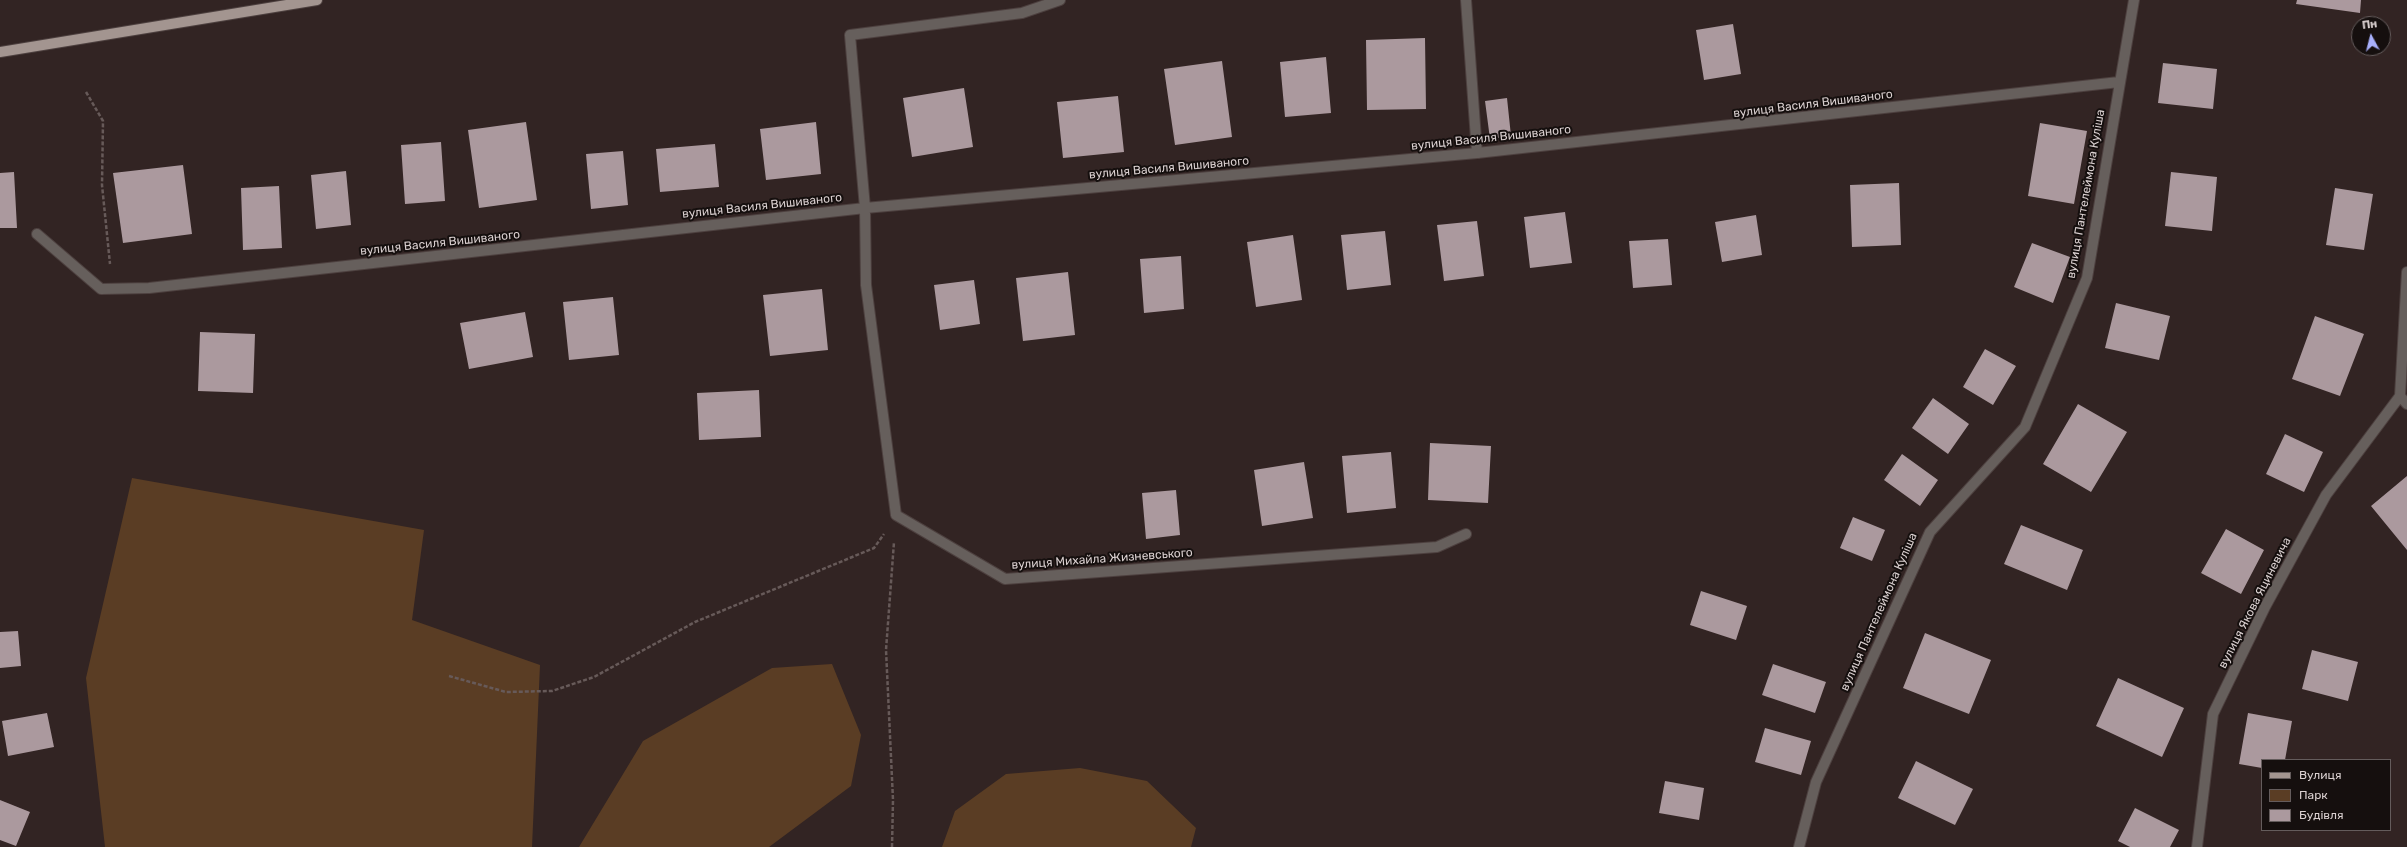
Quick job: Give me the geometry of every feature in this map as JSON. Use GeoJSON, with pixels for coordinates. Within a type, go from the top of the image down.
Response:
{"type":"FeatureCollection","features":[{"type":"Feature","properties":{"kind":"main road"},"geometry":{"type":"LineString","coordinates":[[0,52],[317,0]]}},
{"type":"Feature","properties":{"kind":"street"},"geometry":{"type":"LineString","coordinates":[[896,515],[866,285],[865,208],[850,35],[1022,13],[1060,0]]}},
{"type":"Feature","properties":{"kind":"street"},"geometry":{"type":"LineString","coordinates":[[1466,0],[1477,153]]}},
{"type":"Feature","properties":{"kind":"street","name":"вулиця Пантелеймона Куліша"},"geometry":{"type":"LineString","coordinates":[[1799,847],[1816,782],[1930,532],[2025,427],[2087,278],[2134,0]]}},
{"type":"Feature","properties":{"kind":"street","name":"вулиця Василя Вишиваного"},"geometry":{"type":"LineString","coordinates":[[38,234],[101,289],[149,288],[865,208],[1477,153],[2119,82]]}},
{"type":"Feature","properties":{"kind":"street"},"geometry":{"type":"LineString","coordinates":[[2407,272],[2400,396],[2407,404]]}},
{"type":"Feature","properties":{"kind":"street","name":"вулиця Якова Яциневича"},"geometry":{"type":"LineString","coordinates":[[2197,847],[2213,714],[2265,607],[2326,495],[2400,396]]}},
{"type":"Feature","properties":{"kind":"street","name":"вулиця Михайла Жизневського"},"geometry":{"type":"LineString","coordinates":[[896,515],[1005,579],[1437,548],[1466,534]]}},
{"type":"Feature","properties":{"kind":"path"},"geometry":{"type":"LineString","coordinates":[[86,92],[103,121],[102,185],[113,289]]}},
{"type":"Feature","properties":{"kind":"path"},"geometry":{"type":"LineString","coordinates":[[449,676],[506,692],[552,690],[594,677],[695,622],[874,548],[896,515]]}},
{"type":"Feature","properties":{"kind":"path"},"geometry":{"type":"LineString","coordinates":[[892,847],[893,800],[886,650],[896,515]]}},
{"type":"Feature","properties":{"kind":"green space"},"geometry":{"type":"Polygon","coordinates":[[[132,478],[424,530],[412,620],[540,665],[532,847],[105,847],[86,678],[132,478]]]}},
{"type":"Feature","properties":{"kind":"green space"},"geometry":{"type":"Polygon","coordinates":[[[832,664],[861,735],[851,786],[769,847],[579,847],[643,741],[772,668],[832,664]]]}},
{"type":"Feature","properties":{"kind":"green space"},"geometry":{"type":"Polygon","coordinates":[[[1080,768],[1147,781],[1196,828],[1191,847],[942,847],[955,811],[1006,774],[1080,768]]]}},
{"type":"Feature","properties":{"kind":"building"},"geometry":{"type":"Polygon","coordinates":[[[2297,0],[2361,0],[2360,13],[2296,4],[2297,0]]]}},
{"type":"Feature","properties":{"kind":"building"},"geometry":{"type":"Polygon","coordinates":[[[1733,24],[1741,74],[1704,80],[1696,30],[1733,24]]]}},
{"type":"Feature","properties":{"kind":"building"},"geometry":{"type":"Polygon","coordinates":[[[1425,38],[1426,109],[1367,110],[1366,40],[1425,38]]]}},
{"type":"Feature","properties":{"kind":"building"},"geometry":{"type":"Polygon","coordinates":[[[1326,57],[1331,113],[1285,117],[1280,62],[1326,57]]]}},
{"type":"Feature","properties":{"kind":"building"},"geometry":{"type":"Polygon","coordinates":[[[1222,61],[1232,137],[1175,145],[1164,69],[1222,61]]]}},
{"type":"Feature","properties":{"kind":"building"},"geometry":{"type":"Polygon","coordinates":[[[2163,63],[2217,69],[2213,109],[2158,103],[2163,63]]]}},
{"type":"Feature","properties":{"kind":"building"},"geometry":{"type":"Polygon","coordinates":[[[964,88],[973,147],[912,157],[903,98],[964,88]]]}},
{"type":"Feature","properties":{"kind":"building"},"geometry":{"type":"Polygon","coordinates":[[[1118,96],[1124,152],[1063,158],[1057,102],[1118,96]]]}},
{"type":"Feature","properties":{"kind":"building"},"geometry":{"type":"Polygon","coordinates":[[[1507,98],[1511,136],[1490,139],[1485,101],[1507,98]]]}},
{"type":"Feature","properties":{"kind":"building"},"geometry":{"type":"Polygon","coordinates":[[[526,122],[537,200],[479,208],[468,130],[526,122]]]}},
{"type":"Feature","properties":{"kind":"building"},"geometry":{"type":"Polygon","coordinates":[[[816,122],[821,174],[766,180],[760,129],[816,122]]]}},
{"type":"Feature","properties":{"kind":"building"},"geometry":{"type":"Polygon","coordinates":[[[2040,123],[2087,131],[2074,204],[2028,196],[2040,123]]]}},
{"type":"Feature","properties":{"kind":"building"},"geometry":{"type":"Polygon","coordinates":[[[441,142],[445,201],[405,204],[401,145],[441,142]]]}},
{"type":"Feature","properties":{"kind":"building"},"geometry":{"type":"Polygon","coordinates":[[[715,144],[719,187],[660,192],[656,149],[715,144]]]}},
{"type":"Feature","properties":{"kind":"building"},"geometry":{"type":"Polygon","coordinates":[[[623,151],[628,205],[591,209],[586,154],[623,151]]]}},
{"type":"Feature","properties":{"kind":"building"},"geometry":{"type":"Polygon","coordinates":[[[183,165],[192,234],[123,243],[113,173],[183,165]]]}},
{"type":"Feature","properties":{"kind":"building"},"geometry":{"type":"Polygon","coordinates":[[[346,171],[351,225],[316,229],[311,175],[346,171]]]}},
{"type":"Feature","properties":{"kind":"building"},"geometry":{"type":"Polygon","coordinates":[[[14,172],[17,228],[0,228],[0,173],[14,172]]]}},
{"type":"Feature","properties":{"kind":"building"},"geometry":{"type":"Polygon","coordinates":[[[2171,172],[2217,177],[2212,231],[2165,226],[2171,172]]]}},
{"type":"Feature","properties":{"kind":"building"},"geometry":{"type":"Polygon","coordinates":[[[1899,183],[1901,245],[1852,247],[1850,185],[1899,183]]]}},
{"type":"Feature","properties":{"kind":"building"},"geometry":{"type":"Polygon","coordinates":[[[279,186],[282,248],[243,250],[241,188],[279,186]]]}},
{"type":"Feature","properties":{"kind":"building"},"geometry":{"type":"Polygon","coordinates":[[[2335,188],[2373,194],[2364,250],[2326,245],[2335,188]]]}},
{"type":"Feature","properties":{"kind":"building"},"geometry":{"type":"Polygon","coordinates":[[[1565,212],[1572,263],[1530,268],[1524,217],[1565,212]]]}},
{"type":"Feature","properties":{"kind":"building"},"geometry":{"type":"Polygon","coordinates":[[[1756,215],[1762,255],[1722,262],[1715,222],[1756,215]]]}},
{"type":"Feature","properties":{"kind":"building"},"geometry":{"type":"Polygon","coordinates":[[[1477,221],[1484,276],[1444,281],[1437,225],[1477,221]]]}},
{"type":"Feature","properties":{"kind":"building"},"geometry":{"type":"Polygon","coordinates":[[[1385,231],[1391,285],[1347,290],[1341,235],[1385,231]]]}},
{"type":"Feature","properties":{"kind":"building"},"geometry":{"type":"Polygon","coordinates":[[[1293,235],[1302,300],[1256,307],[1247,242],[1293,235]]]}},
{"type":"Feature","properties":{"kind":"building"},"geometry":{"type":"Polygon","coordinates":[[[1668,239],[1672,285],[1633,288],[1629,241],[1668,239]]]}},
{"type":"Feature","properties":{"kind":"building"},"geometry":{"type":"Polygon","coordinates":[[[2032,243],[2070,257],[2053,303],[2014,287],[2032,243]]]}},
{"type":"Feature","properties":{"kind":"building"},"geometry":{"type":"Polygon","coordinates":[[[1181,256],[1184,309],[1144,313],[1140,259],[1181,256]]]}},
{"type":"Feature","properties":{"kind":"building"},"geometry":{"type":"Polygon","coordinates":[[[1068,272],[1075,335],[1023,341],[1016,278],[1068,272]]]}},
{"type":"Feature","properties":{"kind":"building"},"geometry":{"type":"Polygon","coordinates":[[[974,280],[980,324],[940,330],[934,285],[974,280]]]}},
{"type":"Feature","properties":{"kind":"building"},"geometry":{"type":"Polygon","coordinates":[[[822,289],[828,350],[770,356],[763,295],[822,289]]]}},
{"type":"Feature","properties":{"kind":"building"},"geometry":{"type":"Polygon","coordinates":[[[613,297],[619,355],[569,360],[563,302],[613,297]]]}},
{"type":"Feature","properties":{"kind":"building"},"geometry":{"type":"Polygon","coordinates":[[[2116,303],[2170,316],[2159,360],[2105,348],[2116,303]]]}},
{"type":"Feature","properties":{"kind":"building"},"geometry":{"type":"Polygon","coordinates":[[[525,312],[533,357],[469,369],[460,323],[525,312]]]}},
{"type":"Feature","properties":{"kind":"building"},"geometry":{"type":"Polygon","coordinates":[[[2315,316],[2364,334],[2340,396],[2292,379],[2315,316]]]}},
{"type":"Feature","properties":{"kind":"building"},"geometry":{"type":"Polygon","coordinates":[[[200,332],[255,334],[253,393],[198,391],[200,332]]]}},
{"type":"Feature","properties":{"kind":"building"},"geometry":{"type":"Polygon","coordinates":[[[1985,349],[2016,366],[1993,405],[1963,387],[1985,349]]]}},
{"type":"Feature","properties":{"kind":"building"},"geometry":{"type":"Polygon","coordinates":[[[759,390],[761,437],[699,440],[697,393],[759,390]]]}},
{"type":"Feature","properties":{"kind":"building"},"geometry":{"type":"Polygon","coordinates":[[[1933,398],[1969,424],[1948,454],[1912,428],[1933,398]]]}},
{"type":"Feature","properties":{"kind":"building"},"geometry":{"type":"Polygon","coordinates":[[[2078,404],[2127,432],[2091,492],[2043,464],[2078,404]]]}},
{"type":"Feature","properties":{"kind":"building"},"geometry":{"type":"Polygon","coordinates":[[[2285,434],[2323,452],[2304,492],[2266,474],[2285,434]]]}},
{"type":"Feature","properties":{"kind":"building"},"geometry":{"type":"Polygon","coordinates":[[[1430,443],[1491,446],[1488,503],[1428,500],[1430,443]]]}},
{"type":"Feature","properties":{"kind":"building"},"geometry":{"type":"Polygon","coordinates":[[[1391,452],[1396,508],[1347,513],[1342,456],[1391,452]]]}},
{"type":"Feature","properties":{"kind":"building"},"geometry":{"type":"Polygon","coordinates":[[[1902,454],[1938,480],[1920,506],[1884,480],[1902,454]]]}},
{"type":"Feature","properties":{"kind":"building"},"geometry":{"type":"Polygon","coordinates":[[[1304,462],[1313,518],[1262,526],[1254,470],[1304,462]]]}},
{"type":"Feature","properties":{"kind":"building"},"geometry":{"type":"Polygon","coordinates":[[[2407,476],[2407,550],[2371,506],[2407,476]]]}},
{"type":"Feature","properties":{"kind":"building"},"geometry":{"type":"Polygon","coordinates":[[[1176,490],[1180,535],[1146,539],[1142,493],[1176,490]]]}},
{"type":"Feature","properties":{"kind":"building"},"geometry":{"type":"Polygon","coordinates":[[[1853,517],[1885,530],[1872,561],[1840,548],[1853,517]]]}},
{"type":"Feature","properties":{"kind":"building"},"geometry":{"type":"Polygon","coordinates":[[[2021,525],[2083,550],[2067,590],[2004,564],[2021,525]]]}},
{"type":"Feature","properties":{"kind":"building"},"geometry":{"type":"Polygon","coordinates":[[[2226,529],[2264,550],[2241,594],[2201,573],[2226,529]]]}},
{"type":"Feature","properties":{"kind":"building"},"geometry":{"type":"Polygon","coordinates":[[[1701,591],[1747,606],[1736,640],[1690,625],[1701,591]]]}},
{"type":"Feature","properties":{"kind":"building"},"geometry":{"type":"Polygon","coordinates":[[[18,631],[21,666],[0,668],[0,632],[18,631]]]}},
{"type":"Feature","properties":{"kind":"building"},"geometry":{"type":"Polygon","coordinates":[[[1925,633],[1991,660],[1969,714],[1903,688],[1925,633]]]}},
{"type":"Feature","properties":{"kind":"building"},"geometry":{"type":"Polygon","coordinates":[[[2312,650],[2358,662],[2348,701],[2302,689],[2312,650]]]}},
{"type":"Feature","properties":{"kind":"building"},"geometry":{"type":"Polygon","coordinates":[[[1773,664],[1826,682],[1815,713],[1762,695],[1773,664]]]}},
{"type":"Feature","properties":{"kind":"building"},"geometry":{"type":"Polygon","coordinates":[[[2118,678],[2184,708],[2162,757],[2096,726],[2118,678]]]}},
{"type":"Feature","properties":{"kind":"building"},"geometry":{"type":"Polygon","coordinates":[[[47,713],[54,747],[8,756],[2,721],[47,713]]]}},
{"type":"Feature","properties":{"kind":"building"},"geometry":{"type":"Polygon","coordinates":[[[2248,713],[2292,721],[2285,759],[2261,759],[2261,768],[2239,764],[2248,713]]]}},
{"type":"Feature","properties":{"kind":"building"},"geometry":{"type":"Polygon","coordinates":[[[1765,728],[1811,741],[1801,775],[1755,762],[1765,728]]]}},
{"type":"Feature","properties":{"kind":"building"},"geometry":{"type":"Polygon","coordinates":[[[1916,761],[1973,789],[1955,825],[1898,798],[1916,761]]]}},
{"type":"Feature","properties":{"kind":"building"},"geometry":{"type":"Polygon","coordinates":[[[1665,781],[1704,788],[1699,820],[1659,813],[1665,781]]]}},
{"type":"Feature","properties":{"kind":"building"},"geometry":{"type":"Polygon","coordinates":[[[0,800],[30,812],[16,846],[0,840],[0,800]]]}},
{"type":"Feature","properties":{"kind":"building"},"geometry":{"type":"Polygon","coordinates":[[[2135,808],[2179,830],[2170,847],[2130,847],[2118,841],[2135,808]]]}}]}
